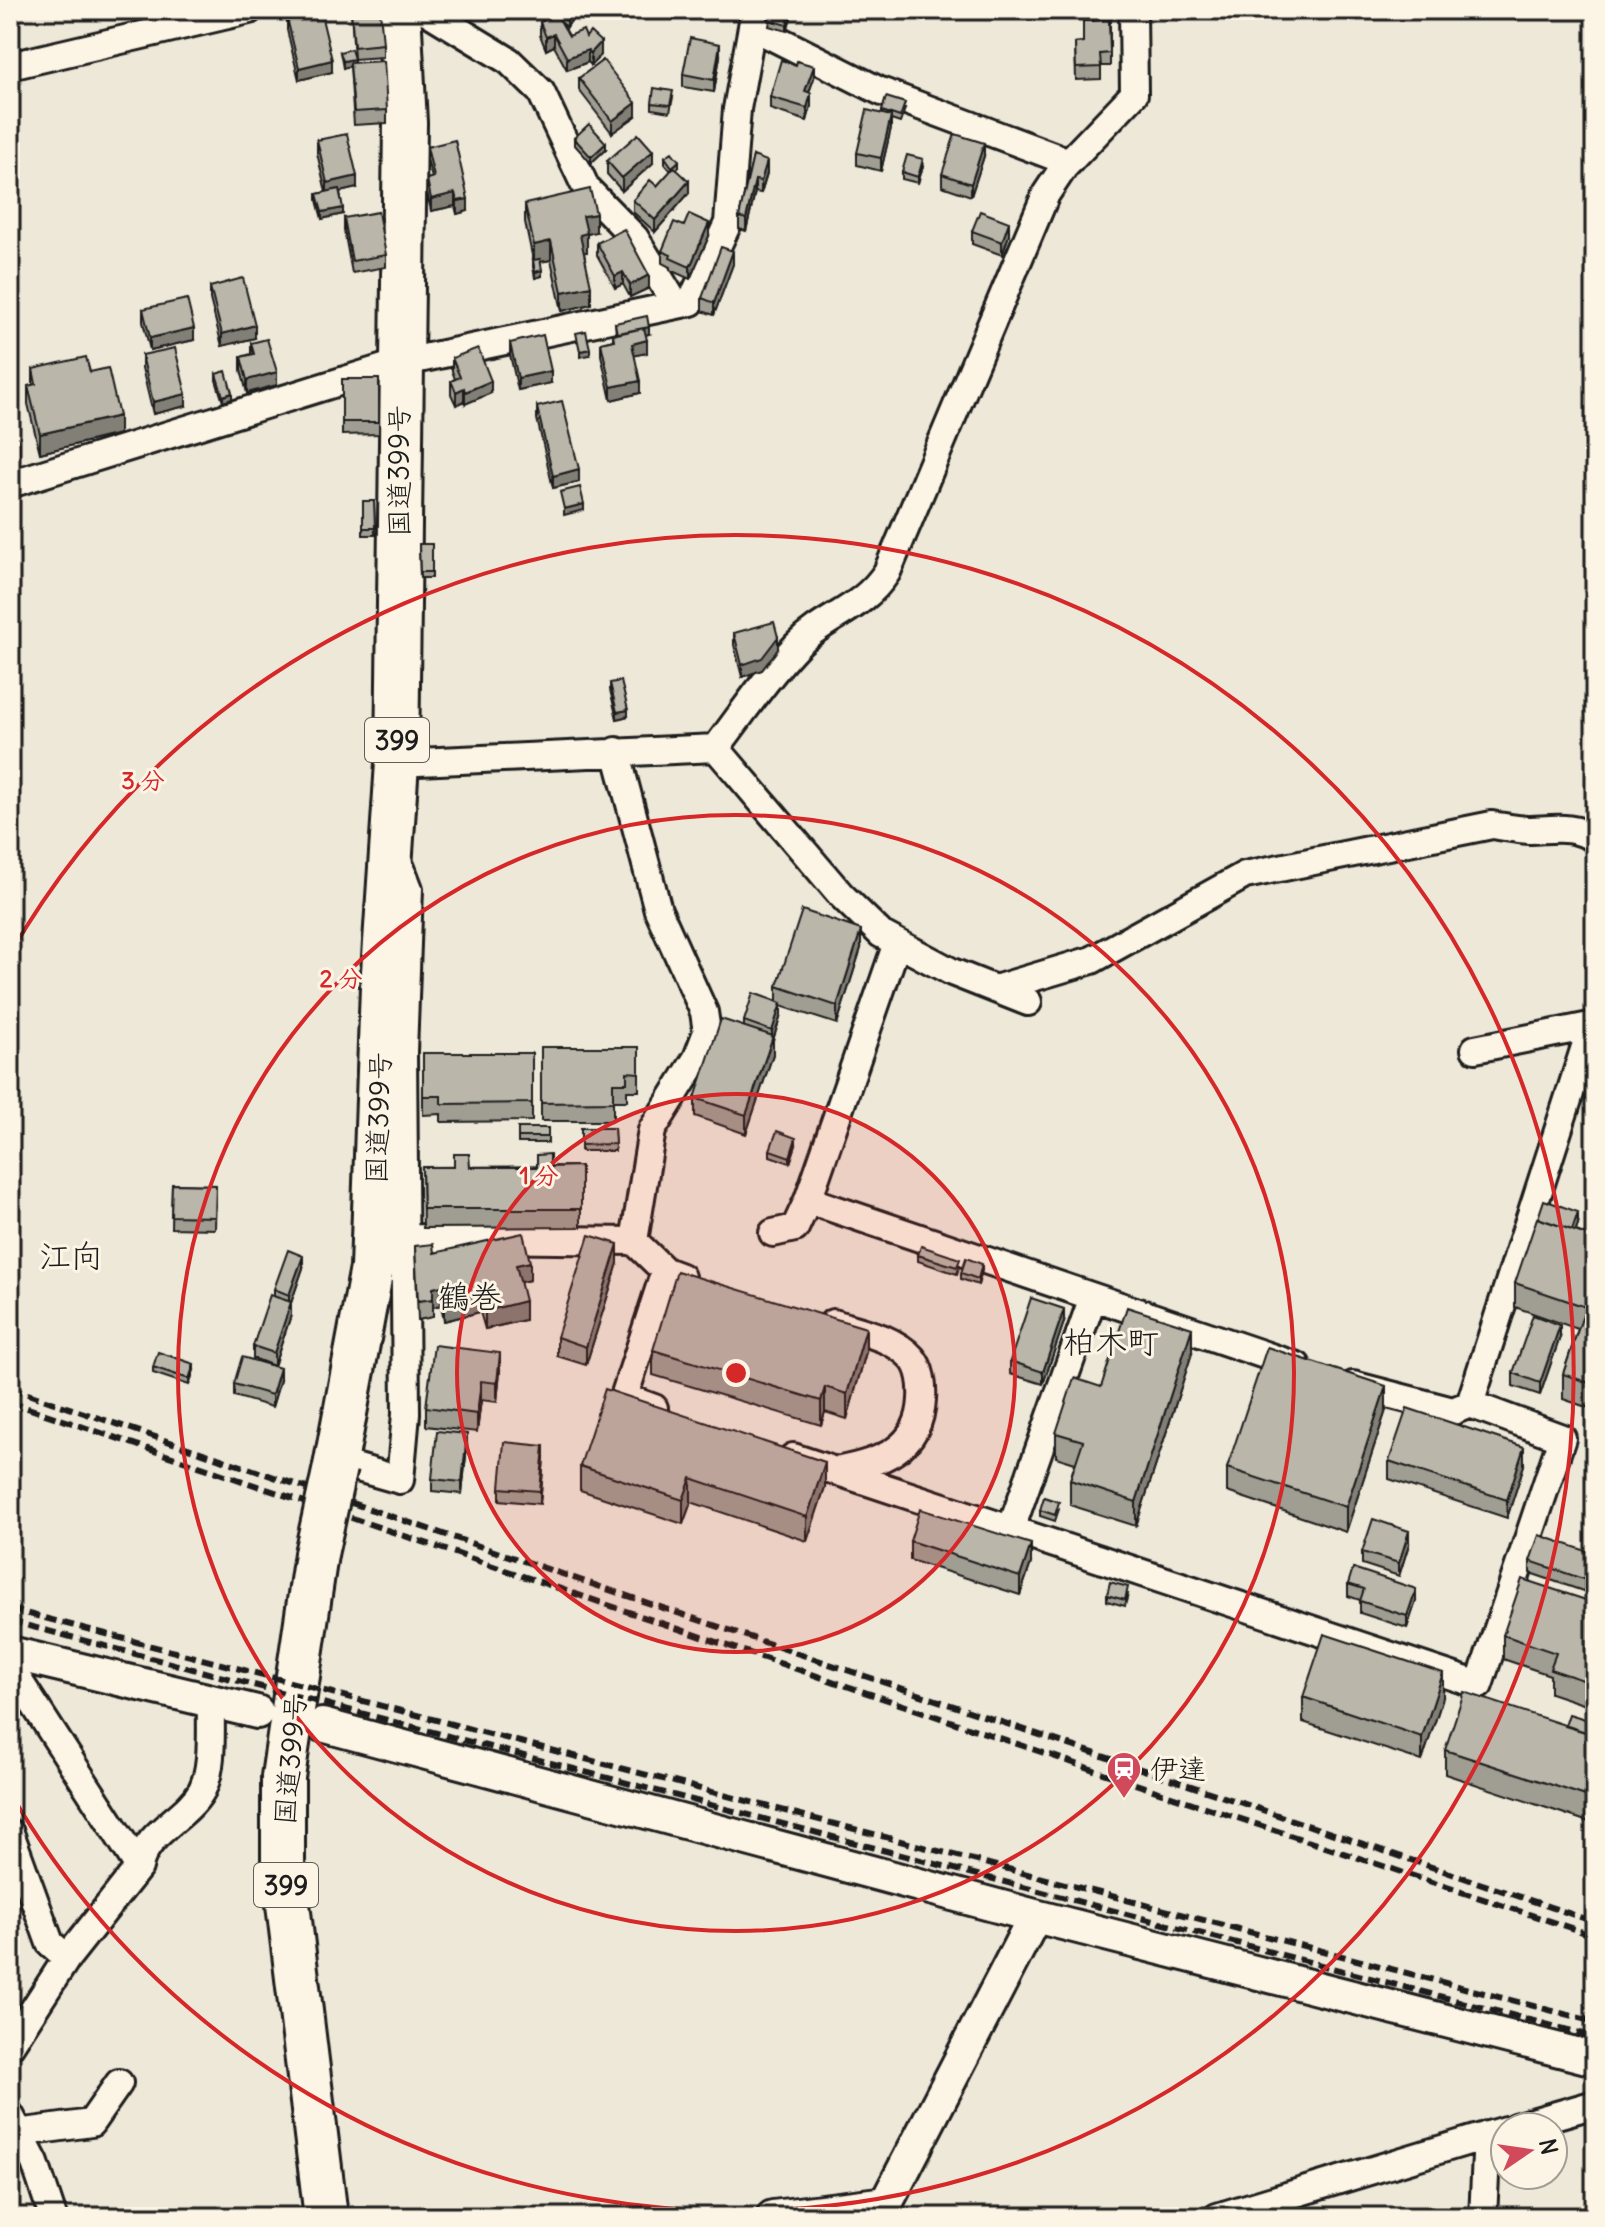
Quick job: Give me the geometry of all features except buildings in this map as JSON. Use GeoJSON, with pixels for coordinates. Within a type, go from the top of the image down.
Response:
{"type":"FeatureCollection","features":[{"type":"Feature","properties":{"kind":"highway","name":"国道399号"},"geometry":{"type":"LineString","coordinates":[[326,2217],[283,1863],[283,1777],[316,1554],[336,1465],[372,1268],[382,987],[397,763],[405,123],[399,10]]}},
{"type":"Feature","properties":{"kind":"street"},"geometry":{"type":"LineString","coordinates":[[10,66],[249,10]]}},
{"type":"Feature","properties":{"kind":"street"},"geometry":{"type":"LineString","coordinates":[[425,10],[509,61],[541,92],[586,188],[635,238],[676,305]]}},
{"type":"Feature","properties":{"kind":"street"},"geometry":{"type":"LineString","coordinates":[[397,763],[716,748],[797,646],[824,623],[869,596],[887,572],[1046,194],[1069,162],[1134,94],[1133,10]]}},
{"type":"Feature","properties":{"kind":"street"},"geometry":{"type":"LineString","coordinates":[[10,484],[400,363],[691,302],[728,223],[737,109],[754,18],[880,91],[1069,162]]}},
{"type":"Feature","properties":{"kind":"street"},"geometry":{"type":"LineString","coordinates":[[716,748],[841,895],[881,934],[1028,1002]]}},
{"type":"Feature","properties":{"kind":"street"},"geometry":{"type":"LineString","coordinates":[[616,751],[658,910],[704,1012],[707,1032],[697,1058],[652,1130],[634,1241]]}},
{"type":"Feature","properties":{"kind":"street"},"geometry":{"type":"LineString","coordinates":[[995,989],[1092,960],[1245,875],[1492,825],[1529,830],[1553,827],[1582,830],[1595,839]]}},
{"type":"Feature","properties":{"kind":"street"},"geometry":{"type":"LineString","coordinates":[[336,1465],[400,1480],[406,1414],[403,1052],[409,889],[392,842]]}},
{"type":"Feature","properties":{"kind":"street"},"geometry":{"type":"LineString","coordinates":[[773,1233],[795,1228],[808,1200],[897,943]]}},
{"type":"Feature","properties":{"kind":"street"},"geometry":{"type":"LineString","coordinates":[[1470,1404],[1593,1025],[1475,1049]]}},
{"type":"Feature","properties":{"kind":"street"},"geometry":{"type":"LineString","coordinates":[[775,1450],[1479,1685],[1562,1438],[1470,1404],[1453,1411],[1379,1394],[808,1200]]}},
{"type":"Feature","properties":{"kind":"street"},"geometry":{"type":"LineString","coordinates":[[405,1238],[634,1241],[665,1271],[704,1284]]}},
{"type":"Feature","properties":{"kind":"street"},"geometry":{"type":"LineString","coordinates":[[665,1271],[624,1397],[685,1419]]}},
{"type":"Feature","properties":{"kind":"street"},"geometry":{"type":"LineString","coordinates":[[1011,1529],[1093,1297]]}},
{"type":"Feature","properties":{"kind":"street"},"geometry":{"type":"LineString","coordinates":[[807,1315],[879,1337],[915,1360],[921,1376],[922,1409],[910,1440],[882,1459],[836,1471]]}},
{"type":"Feature","properties":{"kind":"street"},"geometry":{"type":"LineString","coordinates":[[10,1653],[257,1712]]}},
{"type":"Feature","properties":{"kind":"street"},"geometry":{"type":"LineString","coordinates":[[10,1667],[139,1867]]}},
{"type":"Feature","properties":{"kind":"street"},"geometry":{"type":"LineString","coordinates":[[10,2046],[67,1958],[139,1867],[142,1852],[200,1793],[208,1763],[211,1702]]}},
{"type":"Feature","properties":{"kind":"street"},"geometry":{"type":"LineString","coordinates":[[322,1725],[1035,1916],[1595,2059]]}},
{"type":"Feature","properties":{"kind":"street"},"geometry":{"type":"LineString","coordinates":[[10,1833],[50,1943],[67,1958]]}},
{"type":"Feature","properties":{"kind":"street"},"geometry":{"type":"LineString","coordinates":[[773,2217],[883,2210],[1035,1916]]}},
{"type":"Feature","properties":{"kind":"street"},"geometry":{"type":"LineString","coordinates":[[53,2217],[35,2163],[14,2124],[91,2123],[119,2083]]}},
{"type":"Feature","properties":{"kind":"street"},"geometry":{"type":"LineString","coordinates":[[1569,2111],[1595,2104]]}},
{"type":"Feature","properties":{"kind":"street"},"geometry":{"type":"LineString","coordinates":[[1217,2217],[1489,2135]]}},
{"type":"Feature","properties":{"kind":"street"},"geometry":{"type":"LineString","coordinates":[[1483,2217],[1489,2178]]}},
{"type":"Feature","properties":{"kind":"railway"},"geometry":{"type":"LineString","coordinates":[[10,1388],[1595,1922]]}},
{"type":"Feature","properties":{"kind":"railway"},"geometry":{"type":"LineString","coordinates":[[10,1402],[1156,1791],[1595,1936]]}},
{"type":"Feature","properties":{"kind":"railway"},"geometry":{"type":"LineString","coordinates":[[10,1609],[1595,2022]]}},
{"type":"Feature","properties":{"kind":"railway"},"geometry":{"type":"LineString","coordinates":[[10,1621],[1595,2037]]}},
{"type":"Feature","properties":{"kind":"place","name":"伊達"},"geometry":{"type":"Point","coordinates":[1124,1800]}},
{"type":"Feature","properties":{"kind":"district","name":"江向"},"geometry":{"type":"Point","coordinates":[71,1255]}},
{"type":"Feature","properties":{"kind":"district","name":"鶴巻"},"geometry":{"type":"Point","coordinates":[470,1296]}},
{"type":"Feature","properties":{"kind":"district","name":"柏木町"},"geometry":{"type":"Point","coordinates":[1111,1341]}}]}
